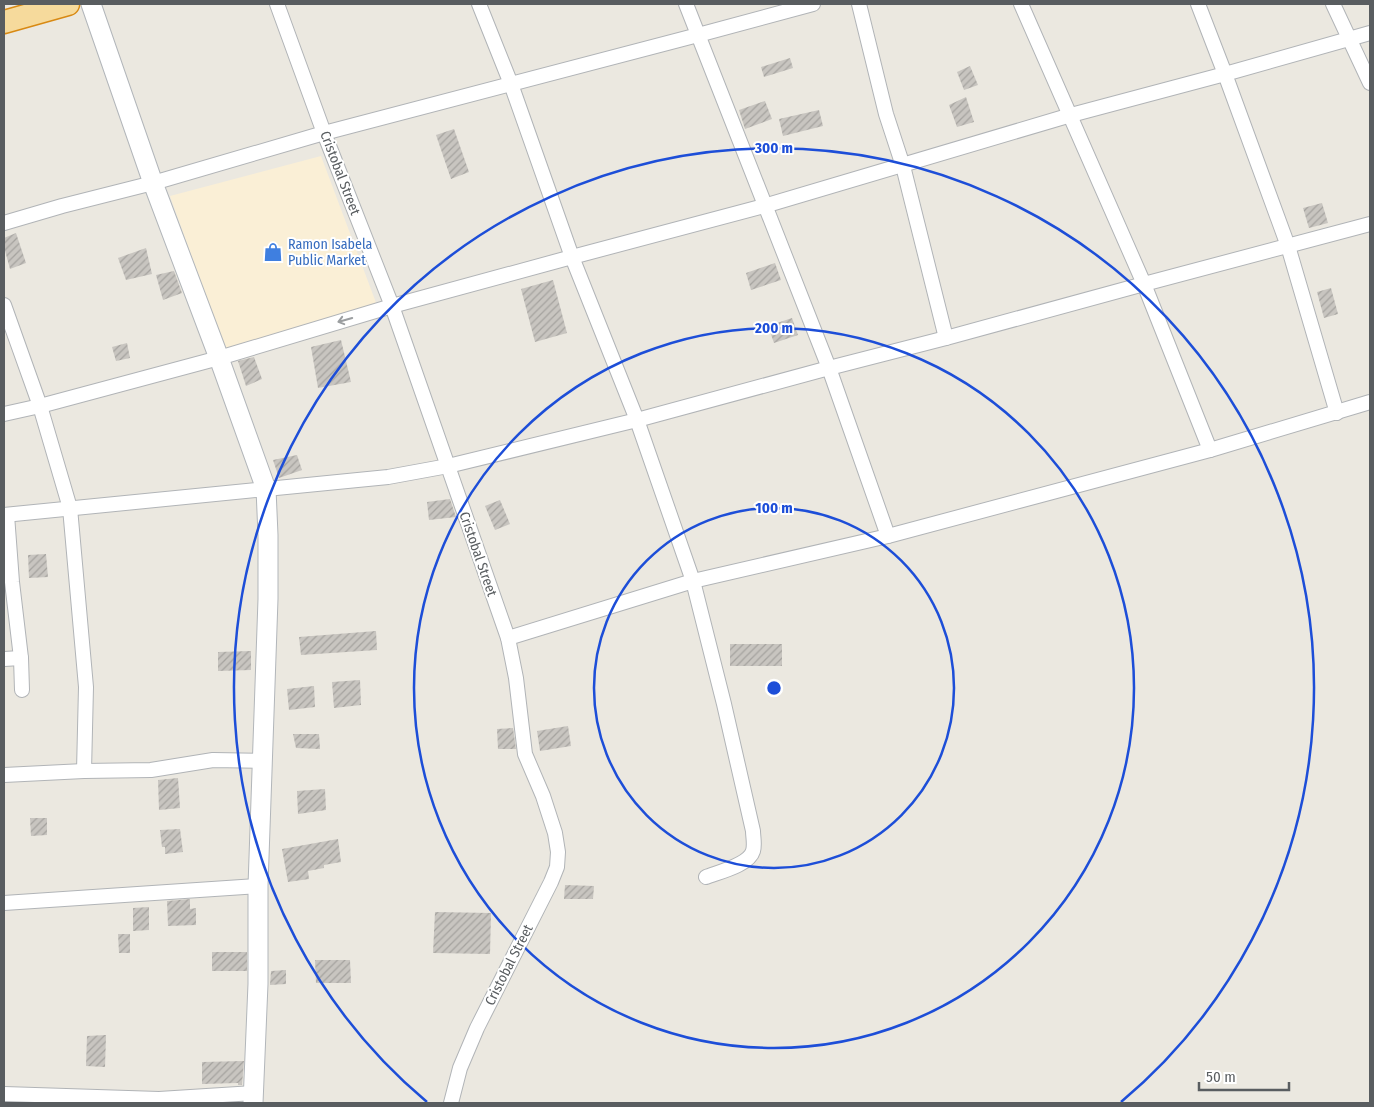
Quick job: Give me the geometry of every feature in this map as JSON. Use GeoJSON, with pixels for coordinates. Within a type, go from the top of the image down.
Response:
{"type":"FeatureCollection","features":[{"type":"Feature","properties":{"kind":"highway"},"geometry":{"type":"LineString","coordinates":[[4,22],[68,4]]}},
{"type":"Feature","properties":{"kind":"main road"},"geometry":{"type":"LineString","coordinates":[[91,4],[153,183],[266,489],[268,599],[258,886],[258,984],[253,1098]]}},
{"type":"Feature","properties":{"kind":"street","name":"Cristobal Street"},"geometry":{"type":"LineString","coordinates":[[277,4],[324,133],[392,306],[508,638],[516,678],[525,754],[543,796],[555,833],[558,852],[557,867],[476,1028],[460,1068],[451,1103]]}},
{"type":"Feature","properties":{"kind":"street"},"geometry":{"type":"LineString","coordinates":[[479,4],[511,84],[572,257],[636,420],[692,581],[724,704],[753,831],[754,846],[747,860],[706,877]]}},
{"type":"Feature","properties":{"kind":"street"},"geometry":{"type":"LineString","coordinates":[[686,4],[829,368],[888,536]]}},
{"type":"Feature","properties":{"kind":"street"},"geometry":{"type":"LineString","coordinates":[[4,223],[153,183],[324,133],[813,4]]}},
{"type":"Feature","properties":{"kind":"street"},"geometry":{"type":"LineString","coordinates":[[860,4],[886,114],[903,166],[946,338]]}},
{"type":"Feature","properties":{"kind":"street"},"geometry":{"type":"LineString","coordinates":[[1021,4],[1144,284],[1210,450]]}},
{"type":"Feature","properties":{"kind":"street"},"geometry":{"type":"LineString","coordinates":[[1198,4],[1288,246],[1337,413]]}},
{"type":"Feature","properties":{"kind":"street"},"geometry":{"type":"LineString","coordinates":[[1333,4],[1370,83]]}},
{"type":"Feature","properties":{"kind":"street"},"geometry":{"type":"LineString","coordinates":[[4,414],[219,358],[392,306],[764,206],[1070,115],[1370,33]]}},
{"type":"Feature","properties":{"kind":"street"},"geometry":{"type":"LineString","coordinates":[[22,690],[21,658],[5,515],[388,477],[448,466],[636,420],[1370,224]]}},
{"type":"Feature","properties":{"kind":"street"},"geometry":{"type":"LineString","coordinates":[[4,305],[40,406],[70,508],[86,687],[84,771]]}},
{"type":"Feature","properties":{"kind":"street"},"geometry":{"type":"LineString","coordinates":[[508,638],[692,581],[888,536],[1210,450],[1370,402]]}},
{"type":"Feature","properties":{"kind":"street"},"geometry":{"type":"LineString","coordinates":[[4,660],[21,658]]}},
{"type":"Feature","properties":{"kind":"street"},"geometry":{"type":"LineString","coordinates":[[4,775],[150,770],[213,760],[262,761]]}},
{"type":"Feature","properties":{"kind":"street"},"geometry":{"type":"LineString","coordinates":[[4,903],[258,886]]}},
{"type":"Feature","properties":{"kind":"street"},"geometry":{"type":"LineString","coordinates":[[4,1094],[158,1099],[253,1098]]}},
{"type":"Feature","properties":{"kind":"shaded area","name":"Ramon Isabela Public Market"},"geometry":{"type":"Polygon","coordinates":[[[321,156],[378,308],[226,352],[170,196],[321,156]]]}},
{"type":"Feature","properties":{"kind":"building"},"geometry":{"type":"Polygon","coordinates":[[[790,58],[793,68],[764,77],[761,67],[790,58]]]}},
{"type":"Feature","properties":{"kind":"building"},"geometry":{"type":"Polygon","coordinates":[[[970,66],[978,85],[964,90],[957,72],[970,66]]]}},
{"type":"Feature","properties":{"kind":"building"},"geometry":{"type":"Polygon","coordinates":[[[966,97],[974,122],[957,127],[949,105],[966,97]]]}},
{"type":"Feature","properties":{"kind":"building"},"geometry":{"type":"Polygon","coordinates":[[[765,101],[772,119],[745,129],[739,110],[765,101]]]}},
{"type":"Feature","properties":{"kind":"building"},"geometry":{"type":"Polygon","coordinates":[[[819,110],[823,126],[783,136],[779,119],[819,110]]]}},
{"type":"Feature","properties":{"kind":"building"},"geometry":{"type":"Polygon","coordinates":[[[454,129],[469,172],[451,179],[436,135],[454,129]]]}},
{"type":"Feature","properties":{"kind":"building"},"geometry":{"type":"Polygon","coordinates":[[[1322,203],[1328,223],[1309,228],[1303,208],[1322,203]]]}},
{"type":"Feature","properties":{"kind":"building"},"geometry":{"type":"Polygon","coordinates":[[[16,233],[26,263],[10,269],[4,247],[4,238],[16,233]]]}},
{"type":"Feature","properties":{"kind":"building"},"geometry":{"type":"Polygon","coordinates":[[[146,248],[152,274],[126,280],[118,258],[146,248]]]}},
{"type":"Feature","properties":{"kind":"building"},"geometry":{"type":"Polygon","coordinates":[[[775,263],[781,280],[751,290],[746,273],[775,263]]]}},
{"type":"Feature","properties":{"kind":"building"},"geometry":{"type":"Polygon","coordinates":[[[174,271],[182,293],[163,300],[156,275],[174,271]]]}},
{"type":"Feature","properties":{"kind":"building"},"geometry":{"type":"Polygon","coordinates":[[[553,280],[567,333],[535,342],[521,289],[553,280]]]}},
{"type":"Feature","properties":{"kind":"building"},"geometry":{"type":"Polygon","coordinates":[[[1331,288],[1338,314],[1324,318],[1317,292],[1331,288]]]}},
{"type":"Feature","properties":{"kind":"building"},"geometry":{"type":"Polygon","coordinates":[[[792,318],[798,335],[774,343],[768,326],[792,318]]]}},
{"type":"Feature","properties":{"kind":"building"},"geometry":{"type":"Polygon","coordinates":[[[341,340],[351,382],[318,388],[311,347],[341,340]]]}},
{"type":"Feature","properties":{"kind":"building"},"geometry":{"type":"Polygon","coordinates":[[[127,343],[130,358],[116,361],[112,347],[127,343]]]}},
{"type":"Feature","properties":{"kind":"building"},"geometry":{"type":"Polygon","coordinates":[[[254,357],[262,379],[246,386],[238,361],[254,357]]]}},
{"type":"Feature","properties":{"kind":"building"},"geometry":{"type":"Polygon","coordinates":[[[297,455],[302,470],[279,478],[273,460],[297,455]]]}},
{"type":"Feature","properties":{"kind":"building"},"geometry":{"type":"Polygon","coordinates":[[[450,499],[456,517],[429,520],[427,502],[450,499]]]}},
{"type":"Feature","properties":{"kind":"building"},"geometry":{"type":"Polygon","coordinates":[[[500,500],[510,524],[495,530],[485,506],[500,500]]]}},
{"type":"Feature","properties":{"kind":"building"},"geometry":{"type":"Polygon","coordinates":[[[46,554],[48,577],[29,578],[28,555],[46,554]]]}},
{"type":"Feature","properties":{"kind":"building"},"geometry":{"type":"Polygon","coordinates":[[[376,631],[377,650],[301,655],[299,637],[376,631]]]}},
{"type":"Feature","properties":{"kind":"building"},"geometry":{"type":"Polygon","coordinates":[[[730,644],[782,644],[782,666],[730,666],[730,644]]]}},
{"type":"Feature","properties":{"kind":"building"},"geometry":{"type":"Polygon","coordinates":[[[251,651],[251,670],[218,671],[218,652],[251,651]]]}},
{"type":"Feature","properties":{"kind":"building"},"geometry":{"type":"Polygon","coordinates":[[[360,680],[361,705],[334,708],[332,682],[360,680]]]}},
{"type":"Feature","properties":{"kind":"building"},"geometry":{"type":"Polygon","coordinates":[[[314,686],[315,707],[289,710],[287,689],[314,686]]]}},
{"type":"Feature","properties":{"kind":"building"},"geometry":{"type":"Polygon","coordinates":[[[568,726],[571,746],[540,751],[537,731],[568,726]]]}},
{"type":"Feature","properties":{"kind":"building"},"geometry":{"type":"Polygon","coordinates":[[[513,728],[516,749],[498,749],[497,729],[513,728]]]}},
{"type":"Feature","properties":{"kind":"building"},"geometry":{"type":"Polygon","coordinates":[[[293,734],[319,734],[320,749],[296,748],[293,734]]]}},
{"type":"Feature","properties":{"kind":"building"},"geometry":{"type":"Polygon","coordinates":[[[178,778],[180,808],[159,810],[158,780],[178,778]]]}},
{"type":"Feature","properties":{"kind":"building"},"geometry":{"type":"Polygon","coordinates":[[[325,789],[326,810],[298,814],[297,791],[325,789]]]}},
{"type":"Feature","properties":{"kind":"building"},"geometry":{"type":"Polygon","coordinates":[[[30,818],[47,818],[47,835],[31,836],[30,818]]]}},
{"type":"Feature","properties":{"kind":"building"},"geometry":{"type":"Polygon","coordinates":[[[180,829],[183,852],[165,854],[165,847],[162,847],[160,830],[180,829]]]}},
{"type":"Feature","properties":{"kind":"building"},"geometry":{"type":"Polygon","coordinates":[[[338,839],[341,862],[324,865],[324,868],[308,871],[309,879],[288,882],[282,849],[338,839]]]}},
{"type":"Feature","properties":{"kind":"building"},"geometry":{"type":"Polygon","coordinates":[[[565,885],[594,886],[593,899],[564,899],[565,885]]]}},
{"type":"Feature","properties":{"kind":"building"},"geometry":{"type":"Polygon","coordinates":[[[190,899],[190,909],[196,908],[196,925],[168,926],[167,901],[190,899]]]}},
{"type":"Feature","properties":{"kind":"building"},"geometry":{"type":"Polygon","coordinates":[[[149,907],[149,930],[133,931],[133,908],[149,907]]]}},
{"type":"Feature","properties":{"kind":"building"},"geometry":{"type":"Polygon","coordinates":[[[435,912],[491,913],[490,954],[433,953],[435,912]]]}},
{"type":"Feature","properties":{"kind":"building"},"geometry":{"type":"Polygon","coordinates":[[[118,934],[130,934],[130,953],[119,953],[118,934]]]}},
{"type":"Feature","properties":{"kind":"building"},"geometry":{"type":"Polygon","coordinates":[[[212,952],[247,952],[247,971],[212,971],[212,952]]]}},
{"type":"Feature","properties":{"kind":"building"},"geometry":{"type":"Polygon","coordinates":[[[315,960],[350,960],[351,983],[316,983],[315,960]]]}},
{"type":"Feature","properties":{"kind":"building"},"geometry":{"type":"Polygon","coordinates":[[[286,970],[286,984],[270,985],[271,971],[286,970]]]}},
{"type":"Feature","properties":{"kind":"building"},"geometry":{"type":"Polygon","coordinates":[[[106,1035],[105,1067],[86,1066],[87,1036],[106,1035]]]}},
{"type":"Feature","properties":{"kind":"building"},"geometry":{"type":"Polygon","coordinates":[[[244,1061],[242,1085],[238,1085],[238,1083],[202,1084],[202,1062],[244,1061]]]}},
{"type":"Feature","properties":{"kind":"place","name":"Ramon Isabela Public Market"},"geometry":{"type":"Point","coordinates":[273,252]}}]}
